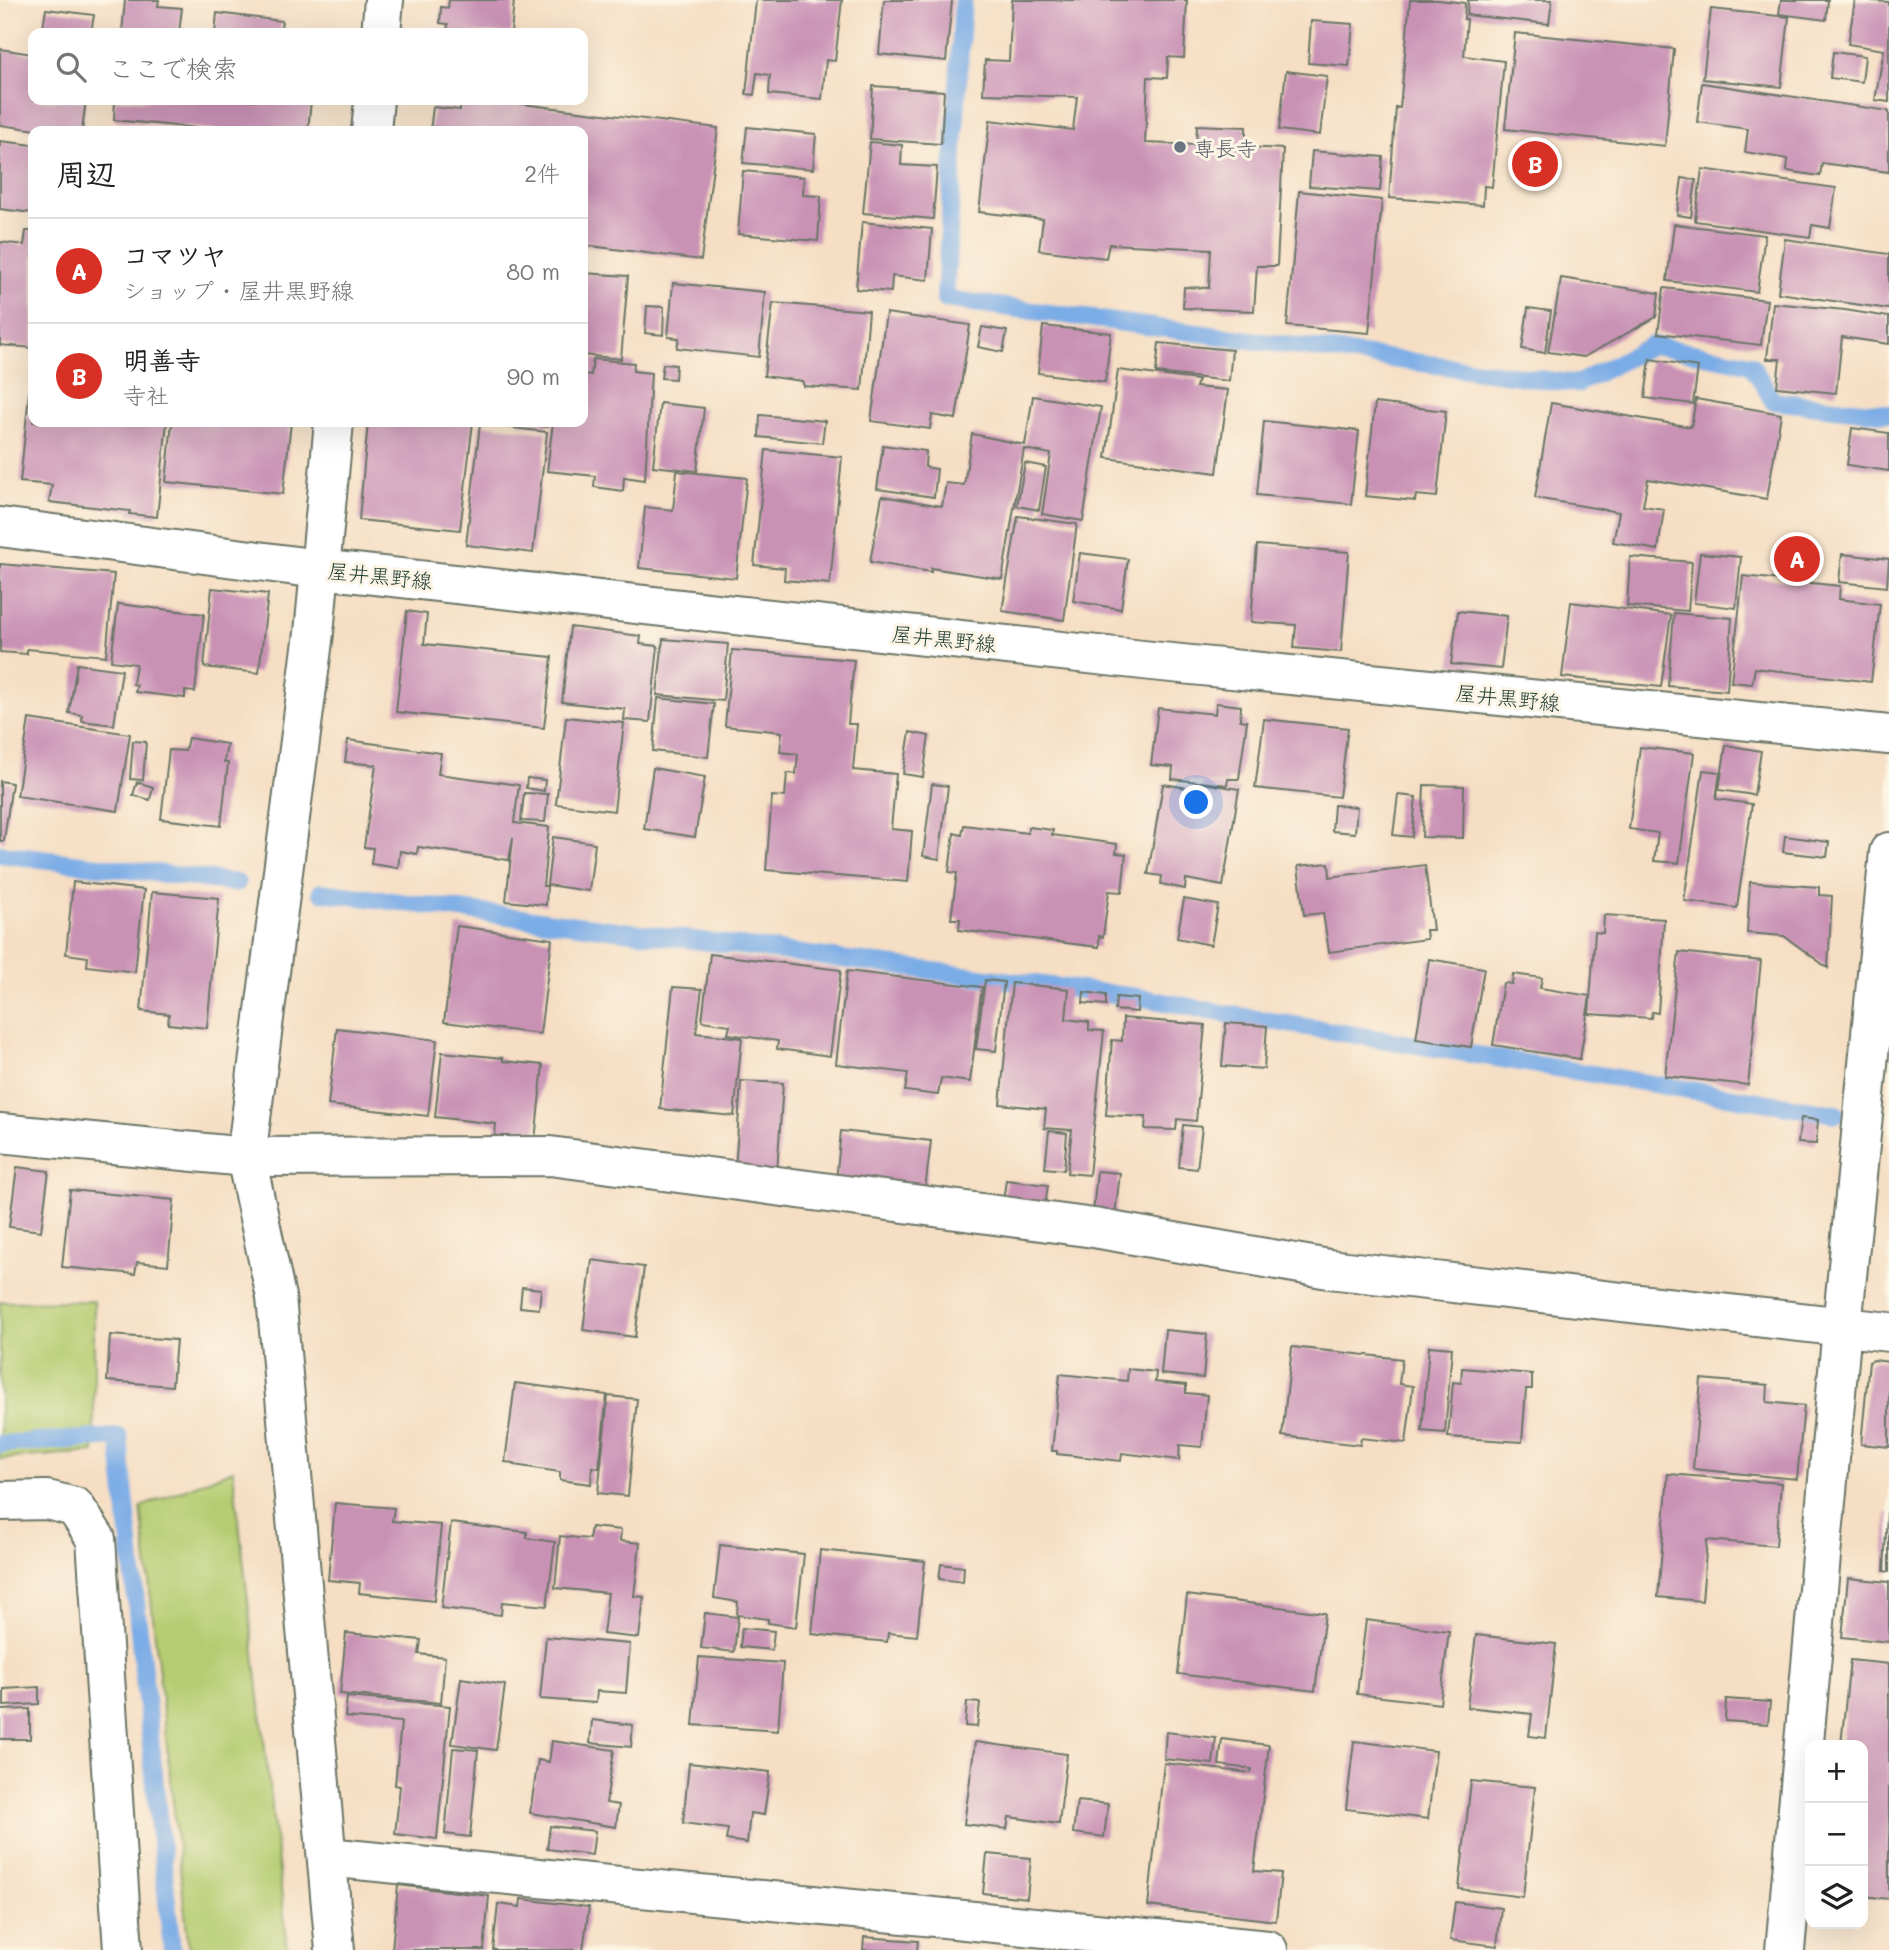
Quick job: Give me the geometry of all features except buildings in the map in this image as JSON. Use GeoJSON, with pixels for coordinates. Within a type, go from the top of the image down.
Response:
{"type":"FeatureCollection","features":[{"type":"Feature","properties":{"kind":"street"},"geometry":{"type":"LineString","coordinates":[[381,28],[384,0]]}},
{"type":"Feature","properties":{"kind":"street"},"geometry":{"type":"LineString","coordinates":[[371,126],[374,105]]}},
{"type":"Feature","properties":{"kind":"street"},"geometry":{"type":"LineString","coordinates":[[333,427],[314,633],[246,1157],[276,1297],[335,1950]]}},
{"type":"Feature","properties":{"kind":"street","name":"屋井黒野線"},"geometry":{"type":"LineString","coordinates":[[0,527],[319,569],[1152,661],[1889,735]]}},
{"type":"Feature","properties":{"kind":"street"},"geometry":{"type":"LineString","coordinates":[[1785,1950],[1889,852]]}},
{"type":"Feature","properties":{"kind":"street"},"geometry":{"type":"LineString","coordinates":[[0,1133],[246,1157],[550,1156],[1094,1228],[1329,1269],[1889,1332]]}},
{"type":"Feature","properties":{"kind":"street"},"geometry":{"type":"LineString","coordinates":[[0,1501],[47,1500],[75,1507],[96,1539],[123,1950]]}},
{"type":"Feature","properties":{"kind":"street"},"geometry":{"type":"LineString","coordinates":[[327,1857],[1268,1950]]}},
{"type":"Feature","properties":{"kind":"green space"},"geometry":{"type":"Polygon","coordinates":[[[94,1301],[94,1452],[0,1459],[0,1302],[94,1301]]]}},
{"type":"Feature","properties":{"kind":"green space"},"geometry":{"type":"Polygon","coordinates":[[[233,1470],[288,1950],[189,1950],[141,1507],[233,1470]]]}},
{"type":"Feature","properties":{"kind":"waterway"},"geometry":{"type":"LineString","coordinates":[[963,0],[945,299],[1577,384],[1652,345],[1751,364],[1773,401],[1889,414]]}},
{"type":"Feature","properties":{"kind":"waterway"},"geometry":{"type":"LineString","coordinates":[[0,854],[237,883]]}},
{"type":"Feature","properties":{"kind":"waterway"},"geometry":{"type":"LineString","coordinates":[[321,892],[1144,998],[1836,1114]]}},
{"type":"Feature","properties":{"kind":"waterway"},"geometry":{"type":"LineString","coordinates":[[0,1444],[119,1437],[172,1950]]}},
{"type":"Feature","properties":{"kind":"place","name":"専長寺"},"geometry":{"type":"Point","coordinates":[1180,147]}},
{"type":"Feature","properties":{"kind":"place","name":"明善寺"},"geometry":{"type":"Point","coordinates":[1535,164]}},
{"type":"Feature","properties":{"kind":"place","name":"コマツヤ"},"geometry":{"type":"Point","coordinates":[1797,559]}}]}
